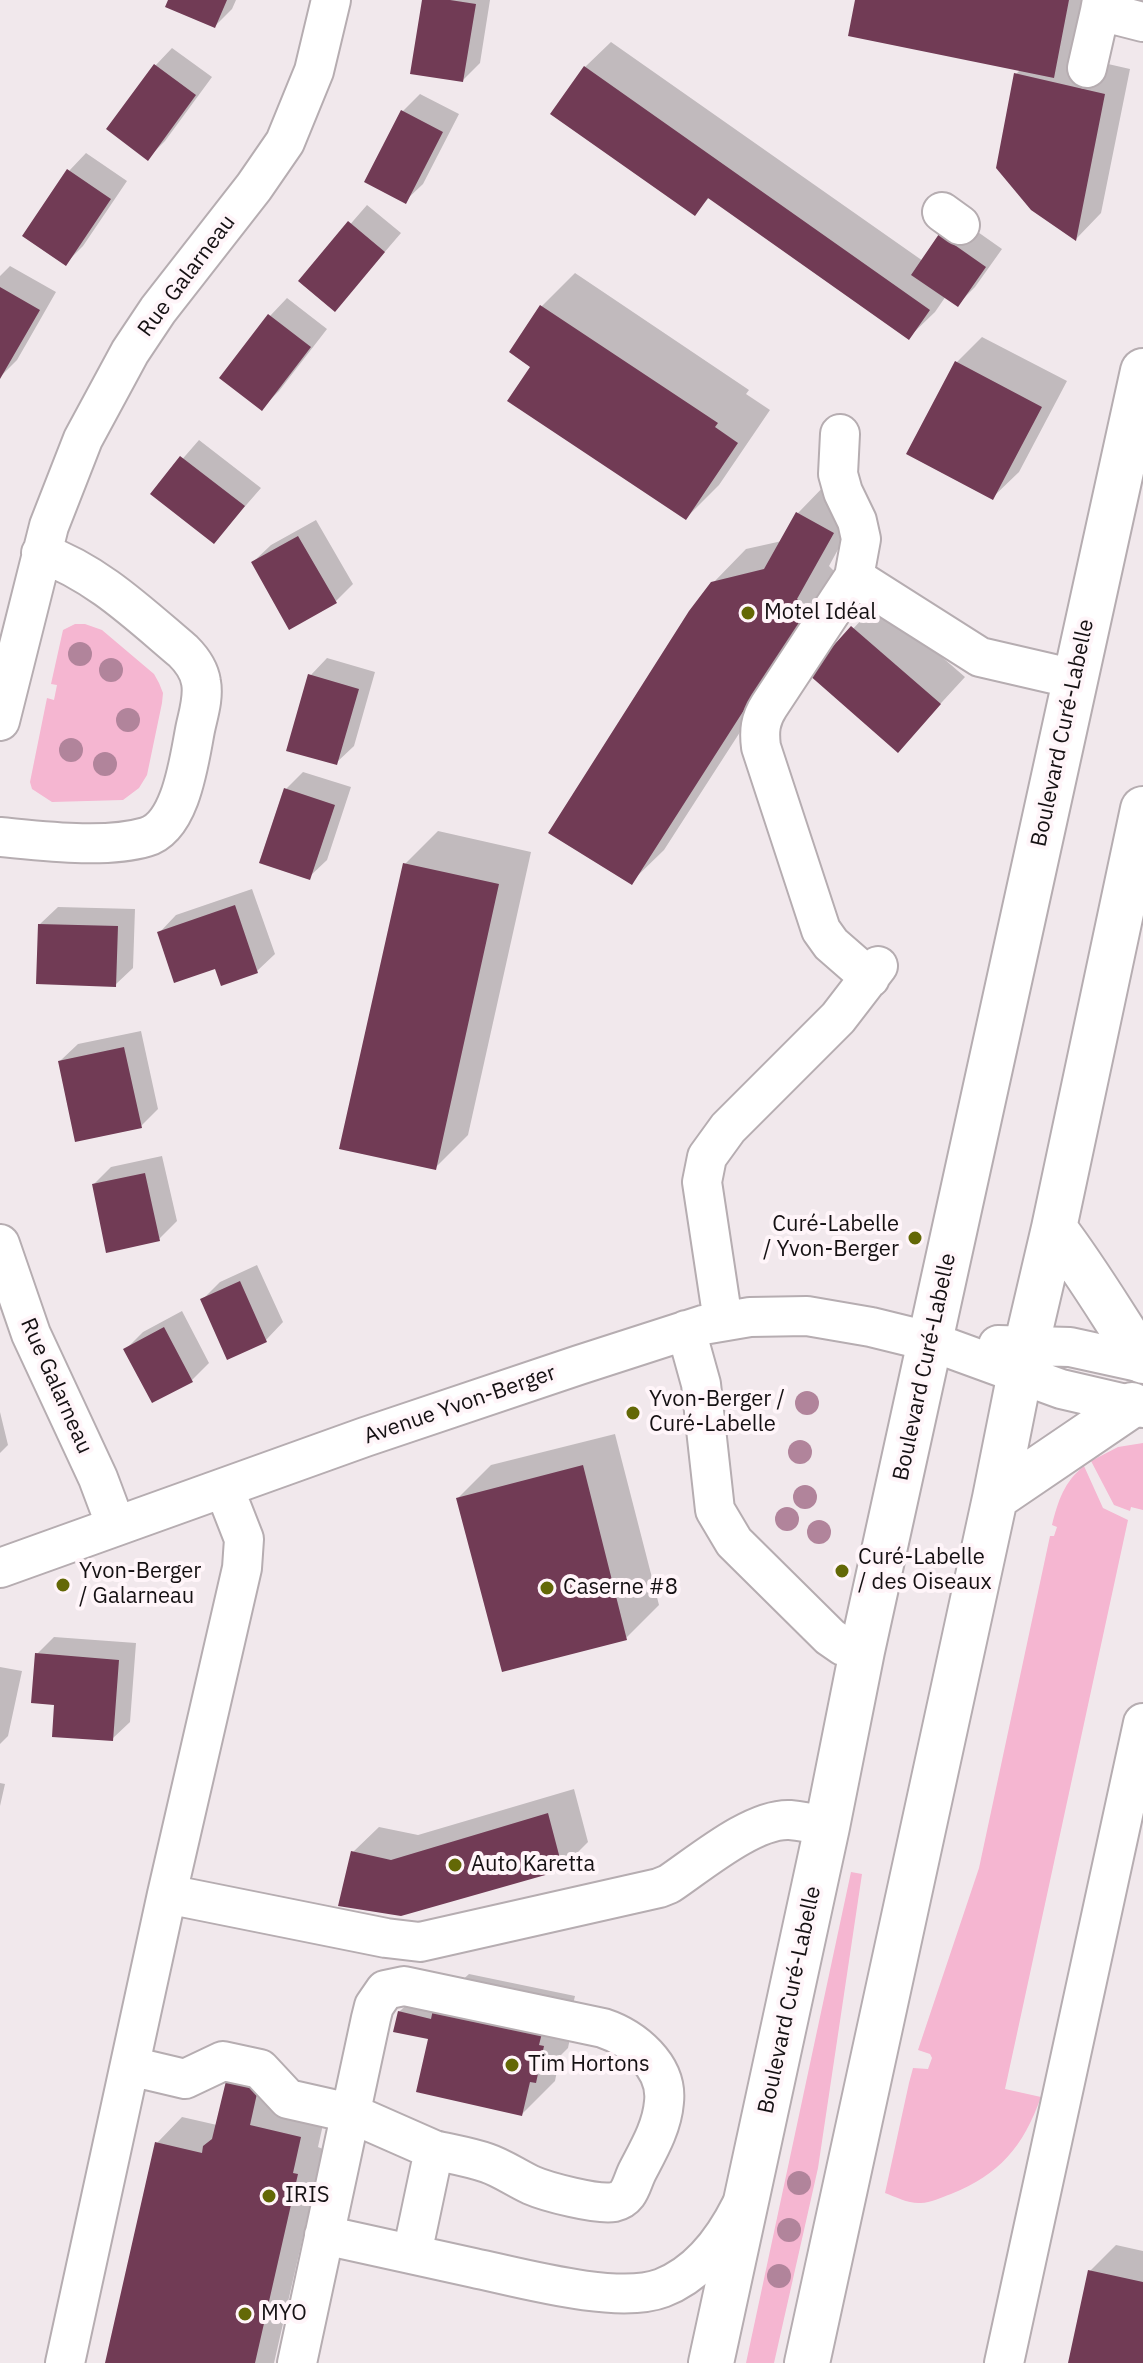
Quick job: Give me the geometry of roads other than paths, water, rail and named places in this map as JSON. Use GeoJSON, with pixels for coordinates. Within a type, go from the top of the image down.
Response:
{"type":"FeatureCollection","features":[{"type":"Feature","properties":{"kind":"main road","name":"Boulevard Curé-Labelle"},"geometry":{"type":"LineString","coordinates":[[711,2363],[862,1651],[1143,371]]}},
{"type":"Feature","properties":{"kind":"main road"},"geometry":{"type":"LineString","coordinates":[[807,2363],[1023,1360],[1134,888],[1143,809]]}},
{"type":"Feature","properties":{"kind":"main road"},"geometry":{"type":"LineString","coordinates":[[1054,1228],[1091,1276],[1109,1312],[1143,1362]]}},
{"type":"Feature","properties":{"kind":"main road"},"geometry":{"type":"LineString","coordinates":[[995,1498],[1138,1407]]}},
{"type":"Feature","properties":{"kind":"street","name":"Rue Galarneau"},"geometry":{"type":"LineString","coordinates":[[0,721],[41,553],[73,459],[130,352],[285,142],[314,71],[331,0]]}},
{"type":"Feature","properties":{"kind":"street"},"geometry":{"type":"LineString","coordinates":[[1087,68],[1101,6],[1143,22]]}},
{"type":"Feature","properties":{"kind":"street"},"geometry":{"type":"LineString","coordinates":[[723,1321],[702,1182],[707,1157],[728,1128],[838,1018],[874,972],[831,944],[821,930],[760,736],[762,717],[854,577],[861,539],[838,474],[840,434]]}},
{"type":"Feature","properties":{"kind":"street"},"geometry":{"type":"LineString","coordinates":[[0,837],[100,842],[147,837],[159,831],[167,822],[180,794],[202,696],[198,671],[193,660],[183,651],[103,584],[77,568],[41,553]]}},
{"type":"Feature","properties":{"kind":"street"},"geometry":{"type":"LineString","coordinates":[[854,577],[980,657],[1075,679]]}},
{"type":"Feature","properties":{"kind":"street","name":"Rue Galarneau"},"geometry":{"type":"LineString","coordinates":[[0,1244],[31,1334],[98,1478],[116,1526]]}},
{"type":"Feature","properties":{"kind":"street","name":"Avenue Yvon-Berger"},"geometry":{"type":"LineString","coordinates":[[0,1568],[356,1440],[686,1330],[723,1321],[769,1315],[807,1316],[1023,1360],[1070,1347],[1143,1362]]}},
{"type":"Feature","properties":{"kind":"street"},"geometry":{"type":"LineString","coordinates":[[686,1330],[701,1384],[715,1510],[722,1526],[734,1542],[830,1637],[843,1646],[862,1651]]}},
{"type":"Feature","properties":{"kind":"street"},"geometry":{"type":"LineString","coordinates":[[1023,1360],[1061,1389],[1138,1407]]}},
{"type":"Feature","properties":{"kind":"street"},"geometry":{"type":"LineString","coordinates":[[65,2363],[242,1568],[244,1539],[224,1488]]}},
{"type":"Feature","properties":{"kind":"street"},"geometry":{"type":"LineString","coordinates":[[1004,2363],[1143,1723]]}},
{"type":"Feature","properties":{"kind":"street"},"geometry":{"type":"LineString","coordinates":[[167,1894],[420,1942],[659,1888],[773,1821],[789,1820],[827,1827]]}},
{"type":"Feature","properties":{"kind":"street"},"geometry":{"type":"LineString","coordinates":[[130,2066],[185,2079],[223,2061],[260,2069],[288,2099],[350,2113],[434,2150],[487,2163],[534,2187],[612,2202],[629,2193],[655,2138],[664,2102],[664,2088],[650,2060],[634,2042],[603,2028],[404,1986],[385,1990],[374,2006],[371,2018],[350,2113],[297,2363]]}},
{"type":"Feature","properties":{"kind":"street"},"geometry":{"type":"LineString","coordinates":[[412,2254],[434,2150]]}},
{"type":"Feature","properties":{"kind":"street"},"geometry":{"type":"LineString","coordinates":[[324,2235],[564,2288],[622,2294],[662,2288],[693,2270],[723,2237],[749,2191]]}},
{"type":"Feature","properties":{"kind":"place","name":"Motel Idéal"},"geometry":{"type":"Point","coordinates":[748,613]}},
{"type":"Feature","properties":{"kind":"place","name":"Curé-Labelle / Yvon-Berger"},"geometry":{"type":"Point","coordinates":[915,1238]}},
{"type":"Feature","properties":{"kind":"place","name":"Yvon-Berger / Curé-Labelle"},"geometry":{"type":"Point","coordinates":[633,1413]}},
{"type":"Feature","properties":{"kind":"place","name":"Curé-Labelle / des Oiseaux"},"geometry":{"type":"Point","coordinates":[842,1571]}},
{"type":"Feature","properties":{"kind":"place","name":"Yvon-Berger / Galarneau"},"geometry":{"type":"Point","coordinates":[63,1585]}},
{"type":"Feature","properties":{"kind":"place","name":"Caserne #8"},"geometry":{"type":"Point","coordinates":[547,1588]}},
{"type":"Feature","properties":{"kind":"place","name":"Auto Karetta"},"geometry":{"type":"Point","coordinates":[455,1865]}},
{"type":"Feature","properties":{"kind":"place","name":"Tim Hortons"},"geometry":{"type":"Point","coordinates":[512,2065]}},
{"type":"Feature","properties":{"kind":"place","name":"IRIS"},"geometry":{"type":"Point","coordinates":[269,2196]}},
{"type":"Feature","properties":{"kind":"place","name":"MYO"},"geometry":{"type":"Point","coordinates":[245,2314]}}]}
